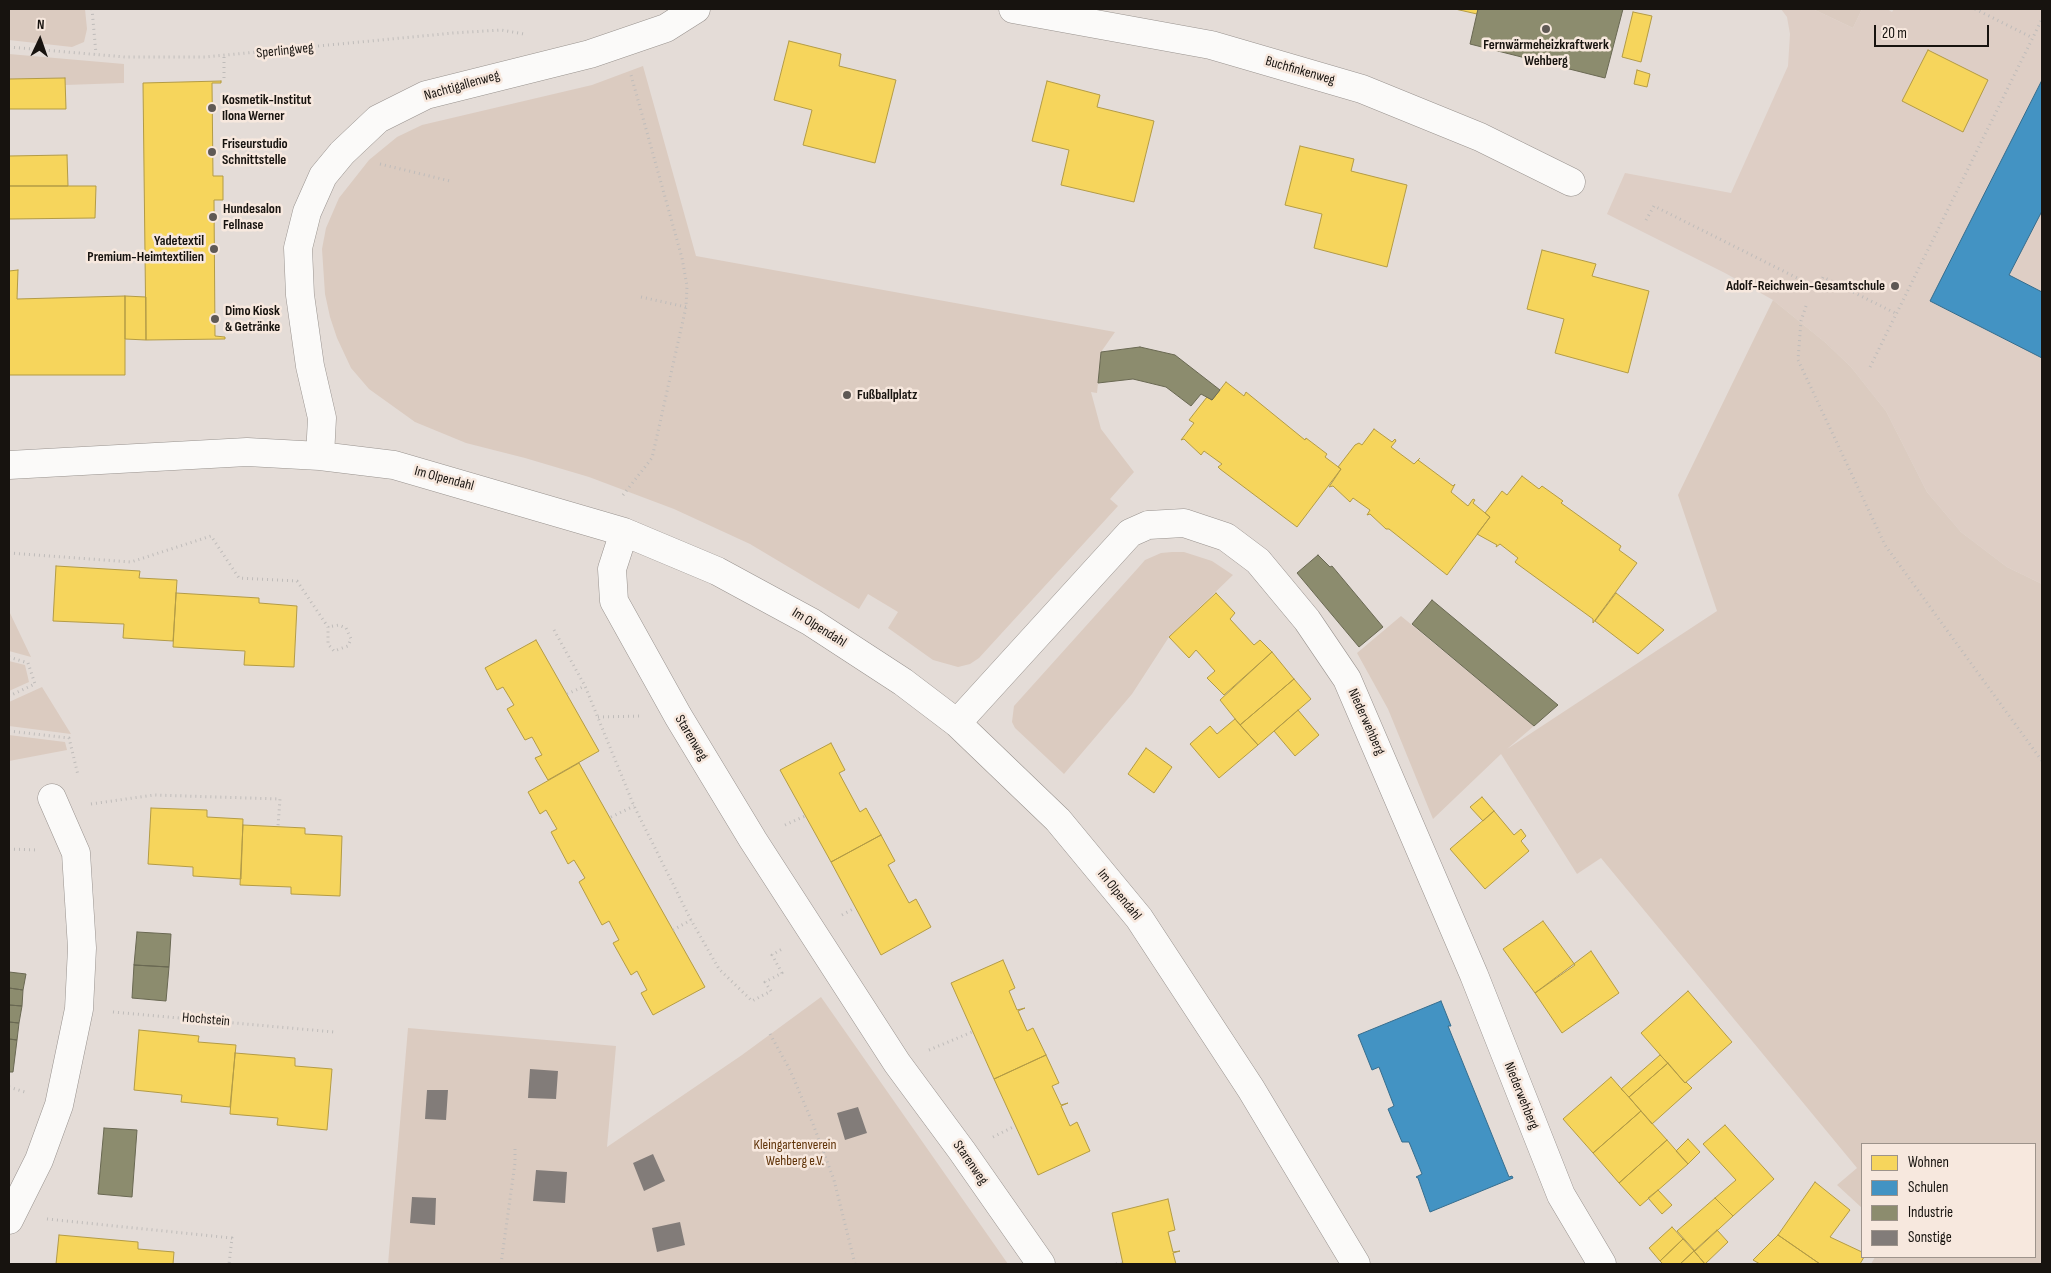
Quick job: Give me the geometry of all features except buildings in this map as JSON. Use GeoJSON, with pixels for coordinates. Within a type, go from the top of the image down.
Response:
{"type":"FeatureCollection","features":[{"type":"Feature","properties":{"kind":"street","name":"Nachtigallenweg"},"geometry":{"type":"LineString","coordinates":[[320,456],[322,418],[310,366],[300,287],[298,248],[308,212],[323,176],[342,152],[378,118],[426,95],[590,54],[666,28],[696,9]]}},
{"type":"Feature","properties":{"kind":"street","name":"Buchfinkenweg"},"geometry":{"type":"LineString","coordinates":[[1013,9],[1211,45],[1362,89],[1480,137],[1571,182]]}},
{"type":"Feature","properties":{"kind":"street","name":"Im Olpendahl"},"geometry":{"type":"LineString","coordinates":[[9,464],[247,452],[320,456],[394,465],[624,532],[717,571],[811,622],[903,682],[957,722],[1058,820],[1139,918],[1251,1089],[1356,1264]]}},
{"type":"Feature","properties":{"kind":"street","name":"Niederwehberg"},"geometry":{"type":"LineString","coordinates":[[957,722],[1130,533],[1148,525],[1184,523],[1226,537],[1258,561],[1307,620],[1347,680],[1466,957],[1561,1195],[1602,1264]]}},
{"type":"Feature","properties":{"kind":"street","name":"Starenweg"},"geometry":{"type":"LineString","coordinates":[[624,532],[612,569],[614,601],[678,716],[811,932],[897,1063],[1041,1264]]}},
{"type":"Feature","properties":{"kind":"street"},"geometry":{"type":"LineString","coordinates":[[10,1218],[40,1160],[59,1105],[79,1009],[82,948],[76,853],[54,804]]}},
{"type":"Feature","properties":{"kind":"path"},"geometry":{"type":"LineString","coordinates":[[92,9],[96,54]]}},
{"type":"Feature","properties":{"kind":"path"},"geometry":{"type":"LineString","coordinates":[[1975,9],[2033,38]]}},
{"type":"Feature","properties":{"kind":"path"},"geometry":{"type":"LineString","coordinates":[[1870,367],[2042,19]]}},
{"type":"Feature","properties":{"kind":"path","name":"Sperlingweg"},"geometry":{"type":"LineString","coordinates":[[9,47],[125,57],[224,56],[501,30],[527,35],[538,66]]}},
{"type":"Feature","properties":{"kind":"path"},"geometry":{"type":"LineString","coordinates":[[224,56],[224,82]]}},
{"type":"Feature","properties":{"kind":"path"},"geometry":{"type":"LineString","coordinates":[[595,522],[627,491],[652,458],[686,307],[687,286],[682,258],[630,71]]}},
{"type":"Feature","properties":{"kind":"path"},"geometry":{"type":"LineString","coordinates":[[379,163],[450,181]]}},
{"type":"Feature","properties":{"kind":"path"},"geometry":{"type":"LineString","coordinates":[[1646,220],[1654,206],[1818,288],[1823,277],[1897,314]]}},
{"type":"Feature","properties":{"kind":"path"},"geometry":{"type":"LineString","coordinates":[[642,297],[686,307]]}},
{"type":"Feature","properties":{"kind":"path"},"geometry":{"type":"LineString","coordinates":[[1806,306],[1801,322],[1798,360],[1884,545],[2042,761]]}},
{"type":"Feature","properties":{"kind":"path"},"geometry":{"type":"LineString","coordinates":[[9,553],[131,562],[211,536],[239,578],[297,581],[328,627],[328,644],[334,651],[348,646],[351,639],[346,628],[333,625],[328,627]]}},
{"type":"Feature","properties":{"kind":"path"},"geometry":{"type":"LineString","coordinates":[[554,630],[585,686],[634,806],[691,920],[719,969],[752,1001],[771,991],[765,982],[782,973],[772,955],[811,932]]}},
{"type":"Feature","properties":{"kind":"path"},"geometry":{"type":"LineString","coordinates":[[9,657],[28,663],[35,684],[9,696]]}},
{"type":"Feature","properties":{"kind":"path"},"geometry":{"type":"LineString","coordinates":[[567,694],[585,686]]}},
{"type":"Feature","properties":{"kind":"path"},"geometry":{"type":"LineString","coordinates":[[9,731],[69,738],[72,751]]}},
{"type":"Feature","properties":{"kind":"path"},"geometry":{"type":"LineString","coordinates":[[54,804],[154,795],[280,799],[278,826]]}},
{"type":"Feature","properties":{"kind":"path"},"geometry":{"type":"LineString","coordinates":[[610,817],[634,806]]}},
{"type":"Feature","properties":{"kind":"path"},"geometry":{"type":"LineString","coordinates":[[673,930],[691,920]]}},
{"type":"Feature","properties":{"kind":"path","name":"Hochstein"},"geometry":{"type":"LineString","coordinates":[[79,1009],[334,1032]]}},
{"type":"Feature","properties":{"kind":"path"},"geometry":{"type":"LineString","coordinates":[[897,1063],[972,1032]]}},
{"type":"Feature","properties":{"kind":"path"},"geometry":{"type":"LineString","coordinates":[[770,1034],[790,1070],[834,1180],[855,1264]]}},
{"type":"Feature","properties":{"kind":"path"},"geometry":{"type":"LineString","coordinates":[[501,1264],[516,1163],[515,1148]]}},
{"type":"Feature","properties":{"kind":"path"},"geometry":{"type":"LineString","coordinates":[[10,1218],[232,1238],[229,1264]]}},
{"type":"Feature","properties":{"kind":"path"},"geometry":{"type":"LineString","coordinates":[[1116,1264],[1123,1263]]}},
{"type":"Feature","properties":{"kind":"shaded area","name":"Adolf-Reichwein-Gesamtschule"},"geometry":{"type":"Polygon","coordinates":[[[1781,9],[1813,9],[1853,28],[1862,9],[1887,9],[1892,12],[1894,9],[2042,9],[2042,584],[2007,567],[1961,532],[1927,492],[1886,411],[1851,367],[1826,343],[1773,300],[1725,273],[1607,214],[1625,173],[1731,193],[1788,66],[1790,34],[1787,17],[1781,9]]]}},
{"type":"Feature","properties":{"kind":"green space"},"geometry":{"type":"Polygon","coordinates":[[[9,9],[85,9],[87,29],[84,42],[72,47],[9,40],[9,9]]]}},
{"type":"Feature","properties":{"kind":"green space"},"geometry":{"type":"Polygon","coordinates":[[[1813,9],[1862,9],[1853,28],[1813,9]]]}},
{"type":"Feature","properties":{"kind":"green space"},"geometry":{"type":"Polygon","coordinates":[[[9,54],[124,64],[124,83],[65,85],[65,78],[9,79],[9,54]]]}},
{"type":"Feature","properties":{"kind":"green space"},"geometry":{"type":"Polygon","coordinates":[[[643,66],[696,256],[1115,332],[1101,352],[1097,393],[1091,392],[1101,429],[1134,472],[1110,499],[1118,506],[979,658],[970,664],[958,667],[933,660],[888,628],[898,612],[868,594],[859,609],[750,544],[674,509],[589,477],[466,443],[415,422],[369,389],[351,368],[337,338],[330,317],[325,294],[322,249],[326,228],[339,198],[369,160],[397,137],[422,125],[592,85],[643,66]]]}},
{"type":"Feature","properties":{"kind":"green space"},"geometry":{"type":"Polygon","coordinates":[[[1773,300],[1826,343],[1851,367],[1886,411],[1927,492],[1961,532],[2007,567],[2042,584],[2042,1264],[1871,1264],[1874,1258],[2036,1258],[2036,1143],[1861,1143],[1861,1207],[1837,1185],[1857,1168],[1601,858],[1577,874],[1501,754],[1433,819],[1388,709],[1357,653],[1401,616],[1534,726],[1507,749],[1717,611],[1678,495],[1773,300]]]}},
{"type":"Feature","properties":{"kind":"green space"},"geometry":{"type":"Polygon","coordinates":[[[1184,552],[1212,561],[1233,575],[1169,637],[1132,694],[1064,774],[1015,728],[1012,722],[1014,706],[1145,560],[1161,553],[1184,552]]]}},
{"type":"Feature","properties":{"kind":"green space"},"geometry":{"type":"Polygon","coordinates":[[[9,611],[31,657],[9,651],[9,611]]]}},
{"type":"Feature","properties":{"kind":"green space"},"geometry":{"type":"Polygon","coordinates":[[[9,661],[25,665],[29,682],[9,691],[9,661]]]}},
{"type":"Feature","properties":{"kind":"green space"},"geometry":{"type":"Polygon","coordinates":[[[42,687],[71,734],[9,726],[9,702],[42,687]]]}},
{"type":"Feature","properties":{"kind":"green space"},"geometry":{"type":"Polygon","coordinates":[[[9,735],[65,742],[67,750],[9,761],[9,735]]]}},
{"type":"Feature","properties":{"kind":"green space","name":"Kleingartenverein Wehberg e.V."},"geometry":{"type":"Polygon","coordinates":[[[821,997],[1008,1264],[388,1264],[408,1028],[616,1046],[607,1147],[742,1055],[821,997]]]}},
{"type":"Feature","properties":{"kind":"place","name":"Fernwärmeheizkraftwerk Wehberg"},"geometry":{"type":"Point","coordinates":[1546,29]}},
{"type":"Feature","properties":{"kind":"place","name":"Kosmetik-Institut Ilona Werner"},"geometry":{"type":"Point","coordinates":[212,108]}},
{"type":"Feature","properties":{"kind":"place","name":"Friseurstudio Schnittstelle"},"geometry":{"type":"Point","coordinates":[212,152]}},
{"type":"Feature","properties":{"kind":"place","name":"Hundesalon Fellnase"},"geometry":{"type":"Point","coordinates":[213,217]}},
{"type":"Feature","properties":{"kind":"place","name":"Yadetextil Premium-Heimtextilien"},"geometry":{"type":"Point","coordinates":[214,249]}},
{"type":"Feature","properties":{"kind":"place","name":"Adolf-Reichwein-Gesamtschule"},"geometry":{"type":"Point","coordinates":[1895,286]}},
{"type":"Feature","properties":{"kind":"place","name":"Dimo Kiosk & Getränke"},"geometry":{"type":"Point","coordinates":[215,319]}},
{"type":"Feature","properties":{"kind":"place","name":"Fußballplatz"},"geometry":{"type":"Point","coordinates":[847,395]}}]}
